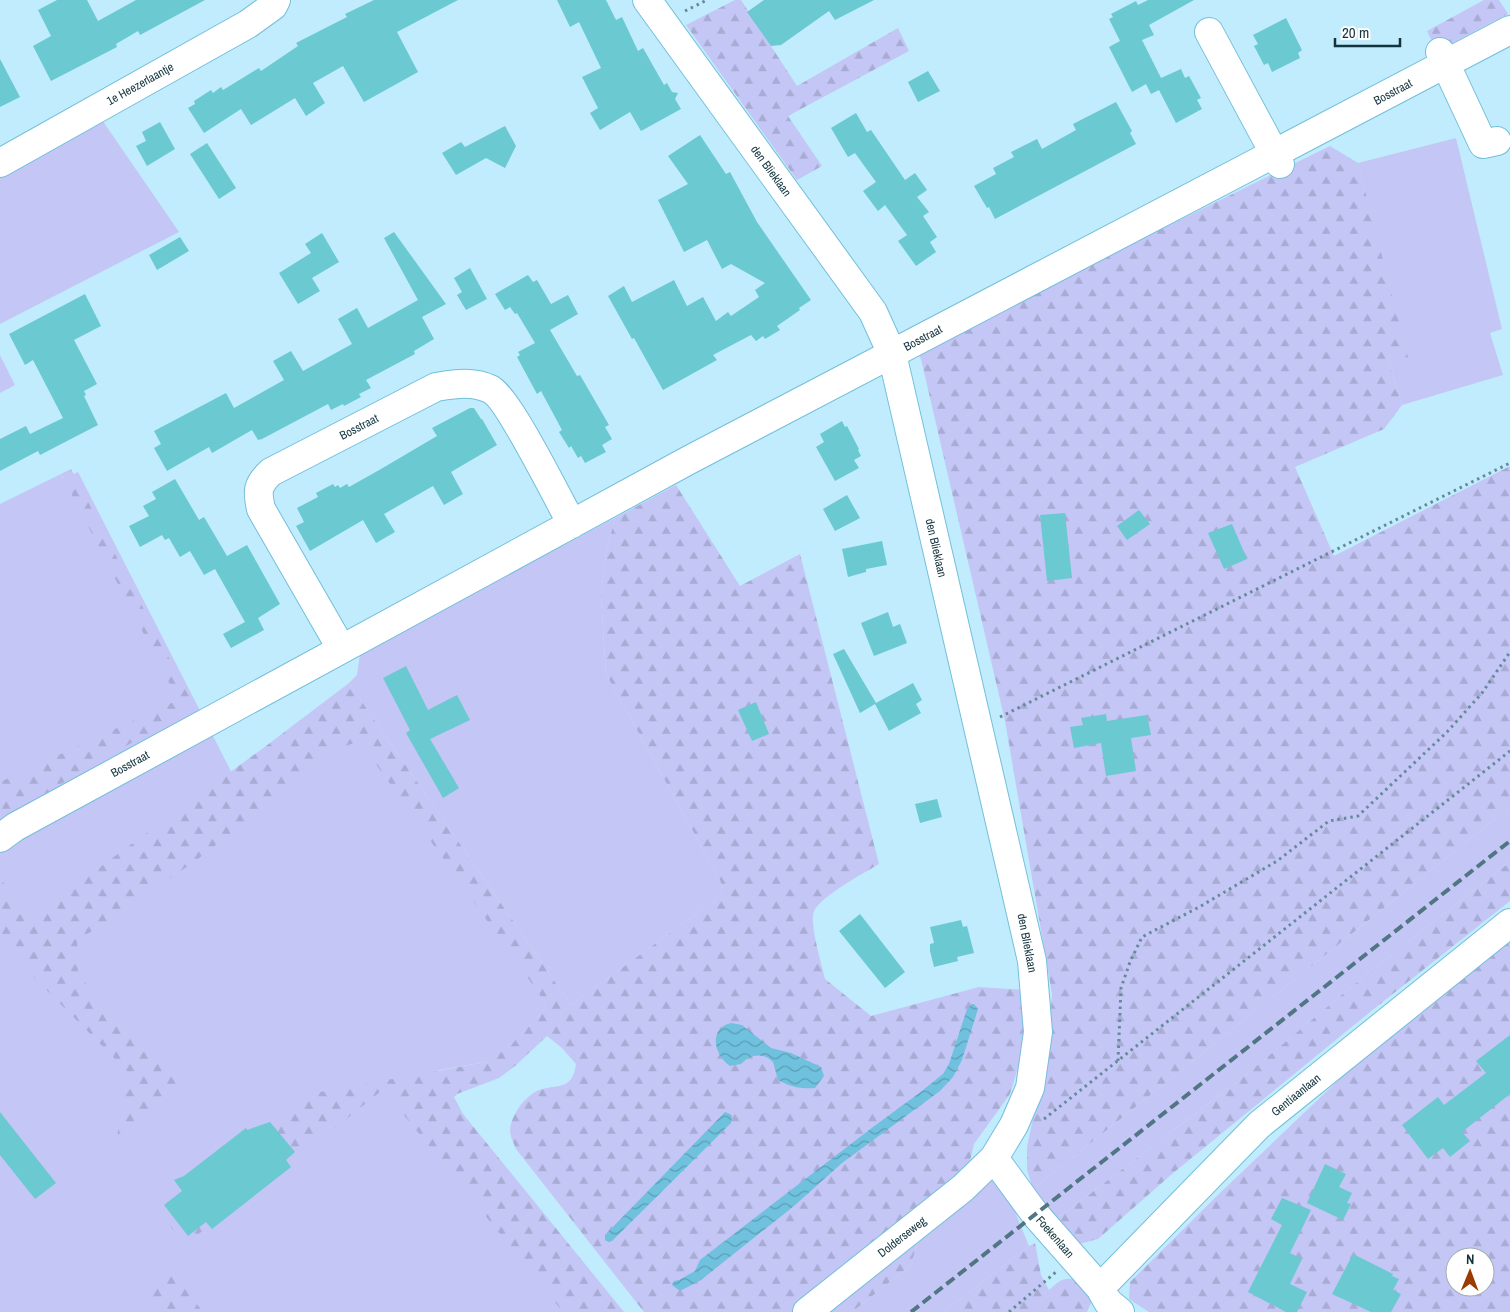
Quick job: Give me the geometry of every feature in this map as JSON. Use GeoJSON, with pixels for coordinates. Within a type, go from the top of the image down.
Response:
{"type":"FeatureCollection","features":[{"type":"Feature","properties":{"kind":"street","name":"1e Heezerlaantje"},"geometry":{"type":"LineString","coordinates":[[0,163],[248,24],[273,6],[276,0]]}},
{"type":"Feature","properties":{"kind":"street","name":"den Blieklaan"},"geometry":{"type":"LineString","coordinates":[[647,0],[873,312],[892,354],[1032,961],[1038,1032],[1030,1088],[1014,1125],[994,1158]]}},
{"type":"Feature","properties":{"kind":"street","name":"Bosstraat"},"geometry":{"type":"LineString","coordinates":[[0,838],[15,827],[341,648],[690,460],[892,354],[1278,159],[1443,58],[1510,30]]}},
{"type":"Feature","properties":{"kind":"street"},"geometry":{"type":"LineString","coordinates":[[1209,32],[1278,159]]}},
{"type":"Feature","properties":{"kind":"street"},"geometry":{"type":"LineString","coordinates":[[1443,58],[1483,144],[1497,141]]}},
{"type":"Feature","properties":{"kind":"street","name":"Bosstraat"},"geometry":{"type":"LineString","coordinates":[[341,648],[261,509],[258,496],[262,481],[271,472],[436,387],[459,383],[475,384],[492,390],[509,410],[572,524]]}},
{"type":"Feature","properties":{"kind":"street","name":"Gentiaanlaan"},"geometry":{"type":"LineString","coordinates":[[1107,1303],[1259,1125],[1510,923]]}},
{"type":"Feature","properties":{"kind":"street","name":"Foekenlaan"},"geometry":{"type":"LineString","coordinates":[[994,1158],[1035,1214],[1073,1258],[1107,1303]]}},
{"type":"Feature","properties":{"kind":"street","name":"Dolderseweg"},"geometry":{"type":"LineString","coordinates":[[807,1312],[963,1188],[994,1158]]}},
{"type":"Feature","properties":{"kind":"path"},"geometry":{"type":"LineString","coordinates":[[978,728],[1510,463]]}},
{"type":"Feature","properties":{"kind":"path"},"geometry":{"type":"LineString","coordinates":[[1118,1061],[1121,988],[1130,962],[1142,937],[1201,906],[1277,861],[1329,821],[1358,816],[1447,732],[1482,693],[1510,652]]}},
{"type":"Feature","properties":{"kind":"path"},"geometry":{"type":"LineString","coordinates":[[1039,1123],[1510,751]]}},
{"type":"Feature","properties":{"kind":"path"},"geometry":{"type":"LineString","coordinates":[[1008,1312],[1073,1258]]}},
{"type":"Feature","properties":{"kind":"green space"},"geometry":{"type":"Polygon","coordinates":[[[735,0],[741,0],[797,86],[898,28],[909,51],[788,116],[822,166],[797,180],[686,25],[735,0]]]}},
{"type":"Feature","properties":{"kind":"green space"},"geometry":{"type":"Polygon","coordinates":[[[1484,0],[1499,0],[1508,14],[1437,51],[1427,31],[1484,0]]]}},
{"type":"Feature","properties":{"kind":"green space"},"geometry":{"type":"Polygon","coordinates":[[[100,117],[179,232],[0,324],[0,173],[100,117]]]}},
{"type":"Feature","properties":{"kind":"green space"},"geometry":{"type":"Polygon","coordinates":[[[1456,138],[1502,329],[1490,333],[1503,375],[1402,405],[1389,362],[1407,357],[1358,163],[1456,138]]]}},
{"type":"Feature","properties":{"kind":"green space"},"geometry":{"type":"Polygon","coordinates":[[[1330,146],[1358,163],[1408,357],[1389,362],[1402,405],[1384,429],[1295,467],[1334,556],[1510,466],[1510,807],[1033,1189],[1027,1170],[1027,1147],[1048,1044],[1052,994],[1005,721],[921,359],[916,350],[1330,146]]]}},
{"type":"Feature","properties":{"kind":"green space"},"geometry":{"type":"Polygon","coordinates":[[[0,355],[15,385],[0,393],[0,355]]]}},
{"type":"Feature","properties":{"kind":"green space"},"geometry":{"type":"Polygon","coordinates":[[[71,469],[195,708],[102,759],[0,821],[0,782],[178,700],[61,474],[71,469]]]}},
{"type":"Feature","properties":{"kind":"green space"},"geometry":{"type":"Polygon","coordinates":[[[78,472],[238,785],[357,706],[542,998],[546,1008],[510,1046],[486,1062],[439,1070],[422,1087],[595,1312],[0,1312],[0,504],[61,474],[63,479],[78,472]]]}},
{"type":"Feature","properties":{"kind":"green space"},"geometry":{"type":"Polygon","coordinates":[[[676,485],[740,586],[800,554],[879,864],[834,892],[818,905],[814,911],[814,934],[825,979],[871,1016],[979,987],[1024,990],[1023,1051],[1010,1094],[974,1144],[970,1161],[936,1198],[792,1312],[644,1312],[516,1149],[512,1140],[510,1130],[513,1119],[518,1108],[526,1099],[542,1089],[561,1086],[571,1080],[574,1073],[576,1064],[562,1048],[547,1036],[515,1066],[499,1078],[457,1094],[454,1097],[463,1114],[624,1312],[563,1312],[391,1099],[381,1091],[265,1185],[193,1238],[182,1237],[177,1234],[159,1210],[304,1095],[486,1062],[510,1046],[546,1008],[542,998],[366,750],[354,743],[340,748],[194,862],[77,941],[78,975],[178,1084],[178,1090],[117,1137],[128,1072],[0,943],[0,879],[28,910],[35,910],[48,905],[349,683],[571,1005],[715,900],[723,889],[720,880],[606,674],[601,597],[606,553],[615,518],[676,485]]]}},
{"type":"Feature","properties":{"kind":"green space"},"geometry":{"type":"Polygon","coordinates":[[[615,518],[606,553],[601,597],[606,674],[720,880],[723,889],[715,900],[571,1005],[349,683],[357,675],[360,654],[615,518]]]}},
{"type":"Feature","properties":{"kind":"green space"},"geometry":{"type":"Polygon","coordinates":[[[1510,807],[1510,862],[1363,977],[1247,1074],[1057,1219],[1033,1189],[1510,807]]]}},
{"type":"Feature","properties":{"kind":"green space"},"geometry":{"type":"Polygon","coordinates":[[[1510,862],[1510,901],[1370,1012],[1172,1174],[1098,1239],[1071,1246],[1057,1219],[1247,1074],[1363,977],[1510,862]]]}},
{"type":"Feature","properties":{"kind":"green space"},"geometry":{"type":"Polygon","coordinates":[[[1510,937],[1510,1312],[1149,1312],[1129,1299],[1130,1282],[1222,1191],[1388,1033],[1510,937]]]}},
{"type":"Feature","properties":{"kind":"green space"},"geometry":{"type":"Polygon","coordinates":[[[985,1175],[995,1178],[1009,1197],[1029,1246],[943,1312],[852,1312],[910,1266],[918,1243],[985,1175]]]}},
{"type":"Feature","properties":{"kind":"green space"},"geometry":{"type":"Polygon","coordinates":[[[918,1243],[910,1266],[852,1312],[816,1312],[830,1301],[918,1243]]]}},
{"type":"Feature","properties":{"kind":"green space"},"geometry":{"type":"Polygon","coordinates":[[[1035,1243],[1041,1275],[1049,1290],[1062,1280],[1078,1279],[1094,1296],[1087,1312],[943,1312],[1029,1246],[1035,1243]]]}},
{"type":"Feature","properties":{"kind":"green space"},"geometry":{"type":"Polygon","coordinates":[[[169,1267],[203,1312],[162,1312],[144,1289],[169,1267]]]}},
{"type":"Feature","properties":{"kind":"water"},"geometry":{"type":"Polygon","coordinates":[[[972,1004],[978,1009],[962,1060],[953,1077],[940,1091],[842,1163],[794,1206],[701,1280],[680,1291],[672,1285],[674,1281],[695,1271],[700,1260],[943,1074],[949,1064],[967,1009],[972,1004]]]}},
{"type":"Feature","properties":{"kind":"water"},"geometry":{"type":"Polygon","coordinates":[[[731,1023],[742,1025],[771,1048],[791,1053],[821,1067],[824,1076],[815,1088],[800,1088],[778,1080],[773,1062],[765,1057],[752,1056],[741,1064],[730,1066],[717,1049],[716,1036],[724,1026],[731,1023]]]}},
{"type":"Feature","properties":{"kind":"water"},"geometry":{"type":"Polygon","coordinates":[[[725,1112],[732,1116],[731,1123],[612,1241],[605,1240],[605,1235],[725,1112]]]}},
{"type":"Feature","properties":{"kind":"building"},"geometry":{"type":"Polygon","coordinates":[[[57,0],[87,0],[98,21],[136,0],[205,0],[140,35],[138,31],[116,44],[117,47],[51,81],[33,46],[51,36],[38,10],[57,0]]]}},
{"type":"Feature","properties":{"kind":"building"},"geometry":{"type":"Polygon","coordinates":[[[374,0],[458,0],[397,32],[418,72],[364,102],[343,66],[313,83],[325,103],[306,116],[295,98],[251,125],[241,109],[204,133],[188,108],[195,104],[194,101],[211,90],[213,93],[221,87],[223,90],[259,68],[261,71],[298,46],[296,43],[347,17],[345,14],[374,0]]]}},
{"type":"Feature","properties":{"kind":"building"},"geometry":{"type":"Polygon","coordinates":[[[557,0],[606,0],[616,20],[622,17],[638,51],[643,48],[664,85],[667,83],[672,92],[678,93],[675,99],[681,109],[641,131],[630,112],[600,130],[590,113],[598,108],[582,77],[601,68],[579,22],[570,27],[557,0]]]}},
{"type":"Feature","properties":{"kind":"building"},"geometry":{"type":"Polygon","coordinates":[[[764,0],[874,0],[835,20],[829,11],[781,45],[771,46],[747,12],[764,0]]]}},
{"type":"Feature","properties":{"kind":"building"},"geometry":{"type":"Polygon","coordinates":[[[1148,0],[1194,0],[1149,25],[1154,35],[1142,40],[1161,78],[1181,69],[1185,78],[1189,76],[1201,98],[1197,100],[1202,109],[1176,123],[1159,90],[1151,94],[1146,84],[1132,92],[1109,47],[1120,41],[1109,19],[1113,17],[1111,14],[1136,1],[1138,5],[1148,0]]]}},
{"type":"Feature","properties":{"kind":"building"},"geometry":{"type":"Polygon","coordinates":[[[1286,18],[1302,50],[1298,53],[1300,58],[1272,72],[1268,63],[1264,65],[1254,46],[1258,44],[1253,35],[1286,18]]]}},
{"type":"Feature","properties":{"kind":"building"},"geometry":{"type":"Polygon","coordinates":[[[0,59],[20,97],[0,107],[0,59]]]}},
{"type":"Feature","properties":{"kind":"building"},"geometry":{"type":"Polygon","coordinates":[[[928,71],[940,91],[918,102],[908,82],[928,71]]]}},
{"type":"Feature","properties":{"kind":"building"},"geometry":{"type":"Polygon","coordinates":[[[1116,102],[1132,131],[1130,133],[1136,144],[995,219],[974,186],[996,174],[993,168],[1014,157],[1011,152],[1037,139],[1042,149],[1076,130],[1073,124],[1116,102]]]}},
{"type":"Feature","properties":{"kind":"building"},"geometry":{"type":"Polygon","coordinates":[[[856,113],[867,132],[871,130],[905,180],[915,173],[927,190],[917,197],[929,212],[923,216],[937,237],[930,242],[936,252],[916,266],[898,241],[907,235],[885,205],[878,211],[863,191],[876,182],[855,153],[848,157],[831,128],[856,113]]]}},
{"type":"Feature","properties":{"kind":"building"},"geometry":{"type":"Polygon","coordinates":[[[160,122],[175,149],[147,166],[136,146],[146,141],[142,132],[160,122]]]}},
{"type":"Feature","properties":{"kind":"building"},"geometry":{"type":"Polygon","coordinates":[[[505,126],[516,146],[505,168],[486,158],[456,175],[442,153],[461,142],[465,147],[505,126]]]}},
{"type":"Feature","properties":{"kind":"building"},"geometry":{"type":"Polygon","coordinates":[[[700,135],[726,174],[730,172],[757,222],[811,300],[777,326],[780,330],[765,339],[763,336],[756,341],[751,335],[713,355],[717,360],[663,390],[608,296],[624,286],[632,302],[674,280],[687,306],[703,297],[716,321],[728,312],[731,316],[759,297],[755,290],[765,283],[731,264],[722,269],[707,240],[684,252],[658,200],[688,184],[668,156],[700,135]]]}},
{"type":"Feature","properties":{"kind":"building"},"geometry":{"type":"Polygon","coordinates":[[[207,143],[236,188],[219,199],[190,154],[207,143]]]}},
{"type":"Feature","properties":{"kind":"building"},"geometry":{"type":"Polygon","coordinates":[[[394,232],[446,304],[422,317],[434,339],[414,351],[415,354],[366,380],[371,388],[359,394],[361,397],[344,406],[343,404],[331,410],[328,404],[262,439],[258,440],[252,430],[212,453],[209,447],[167,471],[154,448],[161,444],[154,431],[226,393],[234,408],[284,380],[273,361],[291,351],[303,371],[352,344],[338,319],[357,308],[368,328],[418,300],[384,238],[394,232]]]}},
{"type":"Feature","properties":{"kind":"building"},"geometry":{"type":"Polygon","coordinates":[[[322,233],[339,262],[312,278],[320,291],[298,304],[279,273],[311,253],[305,244],[322,233]]]}},
{"type":"Feature","properties":{"kind":"building"},"geometry":{"type":"Polygon","coordinates":[[[180,237],[189,251],[157,270],[149,255],[180,237]]]}},
{"type":"Feature","properties":{"kind":"building"},"geometry":{"type":"Polygon","coordinates":[[[470,268],[487,299],[466,310],[457,295],[462,292],[454,278],[470,268]]]}},
{"type":"Feature","properties":{"kind":"building"},"geometry":{"type":"Polygon","coordinates":[[[528,275],[533,282],[537,280],[551,304],[568,295],[578,314],[550,330],[577,376],[580,375],[609,425],[605,427],[612,439],[602,445],[606,452],[585,463],[581,456],[578,458],[571,446],[569,448],[559,432],[562,430],[541,391],[537,394],[517,357],[520,355],[518,352],[535,343],[517,313],[515,314],[510,307],[505,310],[495,294],[528,275]]]}},
{"type":"Feature","properties":{"kind":"building"},"geometry":{"type":"Polygon","coordinates":[[[85,294],[101,326],[74,340],[97,384],[84,391],[86,395],[84,396],[98,425],[40,455],[38,451],[0,471],[0,439],[26,426],[30,434],[63,418],[33,360],[25,365],[9,334],[85,294]]]}},
{"type":"Feature","properties":{"kind":"building"},"geometry":{"type":"Polygon","coordinates":[[[470,408],[474,408],[497,445],[451,472],[463,494],[444,505],[433,486],[384,514],[395,532],[376,543],[363,520],[310,551],[296,526],[304,522],[297,508],[318,497],[316,493],[333,484],[335,487],[338,485],[340,488],[347,484],[349,487],[381,469],[437,436],[432,428],[470,408]]]}},
{"type":"Feature","properties":{"kind":"building"},"geometry":{"type":"Polygon","coordinates":[[[842,421],[845,427],[847,426],[861,456],[854,460],[859,468],[835,481],[816,447],[824,442],[820,434],[842,421]]]}},
{"type":"Feature","properties":{"kind":"building"},"geometry":{"type":"Polygon","coordinates":[[[175,479],[199,520],[204,517],[227,556],[247,545],[280,604],[258,618],[264,630],[231,648],[223,634],[245,622],[215,569],[204,575],[190,551],[180,557],[169,538],[165,540],[162,535],[140,547],[129,526],[149,516],[143,506],[156,499],[152,492],[175,479]]]}},
{"type":"Feature","properties":{"kind":"building"},"geometry":{"type":"Polygon","coordinates":[[[847,495],[860,518],[835,531],[823,509],[847,495]]]}},
{"type":"Feature","properties":{"kind":"building"},"geometry":{"type":"Polygon","coordinates":[[[1139,510],[1150,524],[1127,540],[1117,526],[1139,510]]]}},
{"type":"Feature","properties":{"kind":"building"},"geometry":{"type":"Polygon","coordinates":[[[1065,513],[1072,578],[1047,581],[1040,515],[1065,513]]]}},
{"type":"Feature","properties":{"kind":"building"},"geometry":{"type":"Polygon","coordinates":[[[1232,524],[1247,559],[1224,569],[1208,533],[1232,524]]]}},
{"type":"Feature","properties":{"kind":"building"},"geometry":{"type":"Polygon","coordinates":[[[882,541],[887,565],[866,569],[866,572],[848,577],[842,549],[882,541]]]}},
{"type":"Feature","properties":{"kind":"building"},"geometry":{"type":"Polygon","coordinates":[[[888,612],[893,627],[900,624],[907,643],[874,656],[861,623],[888,612]]]}},
{"type":"Feature","properties":{"kind":"building"},"geometry":{"type":"Polygon","coordinates":[[[844,649],[876,703],[913,683],[922,700],[916,704],[921,713],[889,731],[875,704],[860,713],[833,654],[844,649]]]}},
{"type":"Feature","properties":{"kind":"building"},"geometry":{"type":"Polygon","coordinates":[[[406,666],[428,710],[457,695],[470,720],[430,739],[459,788],[443,798],[406,733],[410,730],[383,678],[406,666]]]}},
{"type":"Feature","properties":{"kind":"building"},"geometry":{"type":"Polygon","coordinates":[[[756,702],[769,734],[752,741],[738,710],[756,702]]]}},
{"type":"Feature","properties":{"kind":"building"},"geometry":{"type":"Polygon","coordinates":[[[1106,714],[1107,721],[1147,715],[1151,735],[1131,738],[1136,771],[1106,776],[1101,743],[1074,748],[1070,727],[1083,725],[1081,718],[1106,714]]]}},
{"type":"Feature","properties":{"kind":"building"},"geometry":{"type":"Polygon","coordinates":[[[937,799],[942,817],[920,823],[915,804],[937,799]]]}},
{"type":"Feature","properties":{"kind":"building"},"geometry":{"type":"Polygon","coordinates":[[[860,914],[905,972],[885,988],[839,931],[860,914]]]}},
{"type":"Feature","properties":{"kind":"building"},"geometry":{"type":"Polygon","coordinates":[[[961,920],[963,927],[967,926],[974,953],[957,957],[958,961],[934,967],[930,944],[934,943],[930,927],[961,920]]]}},
{"type":"Feature","properties":{"kind":"building"},"geometry":{"type":"Polygon","coordinates":[[[1510,1035],[1510,1094],[1462,1132],[1470,1141],[1450,1157],[1443,1148],[1428,1159],[1402,1125],[1438,1097],[1444,1105],[1486,1073],[1476,1061],[1510,1035]]]}},
{"type":"Feature","properties":{"kind":"building"},"geometry":{"type":"Polygon","coordinates":[[[0,1112],[56,1183],[35,1199],[0,1155],[0,1112]]]}},
{"type":"Feature","properties":{"kind":"building"},"geometry":{"type":"Polygon","coordinates":[[[270,1122],[295,1152],[286,1160],[291,1167],[212,1229],[206,1222],[188,1236],[164,1205],[182,1191],[174,1180],[184,1176],[246,1128],[247,1130],[270,1122]]]}},
{"type":"Feature","properties":{"kind":"building"},"geometry":{"type":"Polygon","coordinates":[[[1325,1164],[1346,1174],[1339,1187],[1352,1193],[1347,1203],[1351,1204],[1343,1220],[1307,1203],[1325,1164]]]}},
{"type":"Feature","properties":{"kind":"building"},"geometry":{"type":"Polygon","coordinates":[[[1282,1198],[1311,1210],[1290,1253],[1302,1259],[1290,1284],[1307,1292],[1297,1312],[1286,1312],[1248,1292],[1282,1225],[1271,1219],[1282,1198]]]}},
{"type":"Feature","properties":{"kind":"building"},"geometry":{"type":"Polygon","coordinates":[[[1353,1254],[1393,1274],[1392,1276],[1399,1279],[1393,1290],[1401,1294],[1391,1312],[1371,1312],[1332,1294],[1353,1254]]]}},
{"type":"Feature","properties":{"kind":"railway"},"geometry":{"type":"LineString","coordinates":[[911,1312],[1510,841]]}}]}
